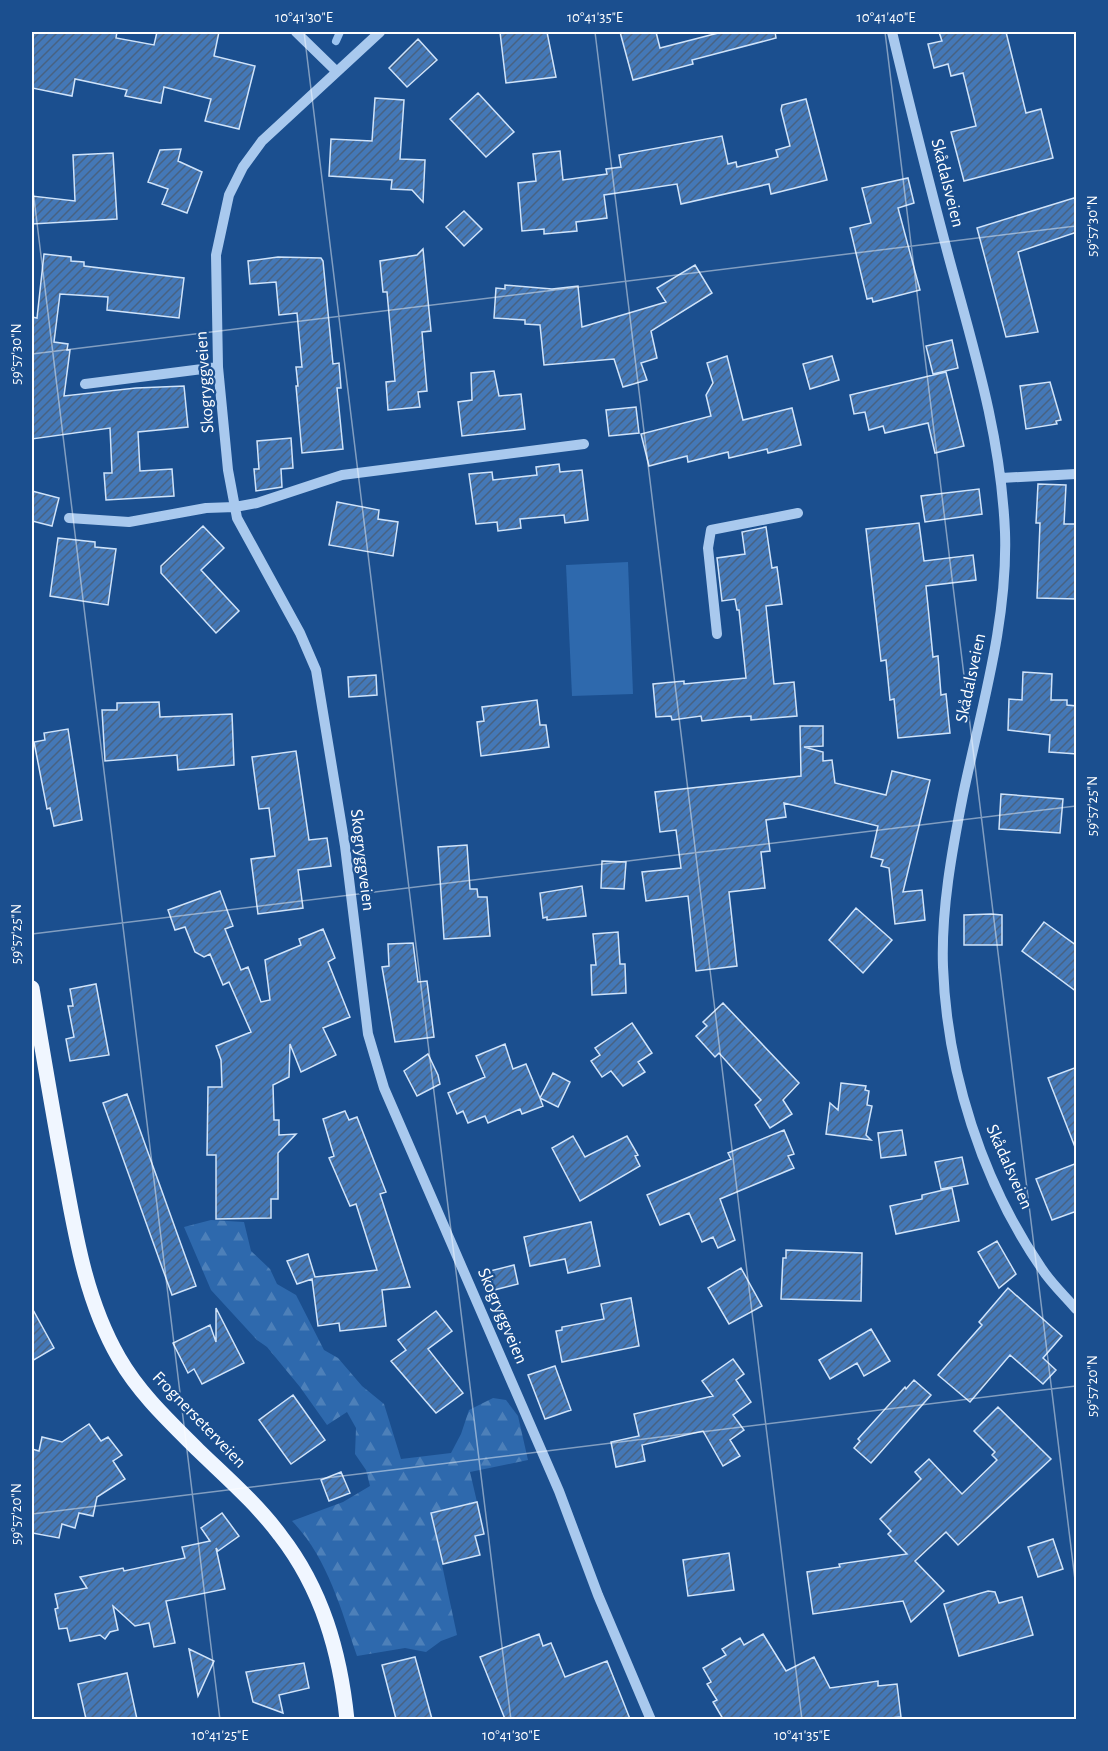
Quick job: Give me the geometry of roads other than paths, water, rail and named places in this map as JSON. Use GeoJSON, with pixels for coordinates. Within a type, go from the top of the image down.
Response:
{"type":"FeatureCollection","features":[{"type":"Feature","properties":{"kind":"main road","name":"Frognerseterveien"},"geometry":{"type":"LineString","coordinates":[[32,988],[78,1248],[101,1322],[118,1356],[138,1386],[265,1516],[293,1552],[319,1599],[330,1626],[341,1675],[347,1719]]}},
{"type":"Feature","properties":{"kind":"street"},"geometry":{"type":"LineString","coordinates":[[296,32],[335,70]]}},
{"type":"Feature","properties":{"kind":"street","name":"Skogryggveien"},"geometry":{"type":"LineString","coordinates":[[380,32],[335,70],[262,141],[243,167],[229,195],[216,255],[218,367],[228,470],[237,518],[300,633],[316,670],[345,846],[368,1034],[384,1088],[559,1491],[598,1594],[651,1719]]}},
{"type":"Feature","properties":{"kind":"street","name":"Skådalsveien"},"geometry":{"type":"LineString","coordinates":[[892,32],[936,211],[985,385],[1001,478],[1005,580],[998,631],[950,872],[943,967],[959,1078],[996,1187],[1042,1269],[1077,1309]]}},
{"type":"Feature","properties":{"kind":"street"},"geometry":{"type":"LineString","coordinates":[[85,384],[218,367]]}},
{"type":"Feature","properties":{"kind":"street"},"geometry":{"type":"LineString","coordinates":[[69,518],[129,522],[206,508],[235,507],[257,503],[342,475],[584,444]]}},
{"type":"Feature","properties":{"kind":"street"},"geometry":{"type":"LineString","coordinates":[[1001,478],[1077,474]]}},
{"type":"Feature","properties":{"kind":"street"},"geometry":{"type":"LineString","coordinates":[[717,634],[708,548],[711,530],[798,513]]}},
{"type":"Feature","properties":{"kind":"waterway"},"geometry":{"type":"LineString","coordinates":[[336,41],[340,32]]}}]}
